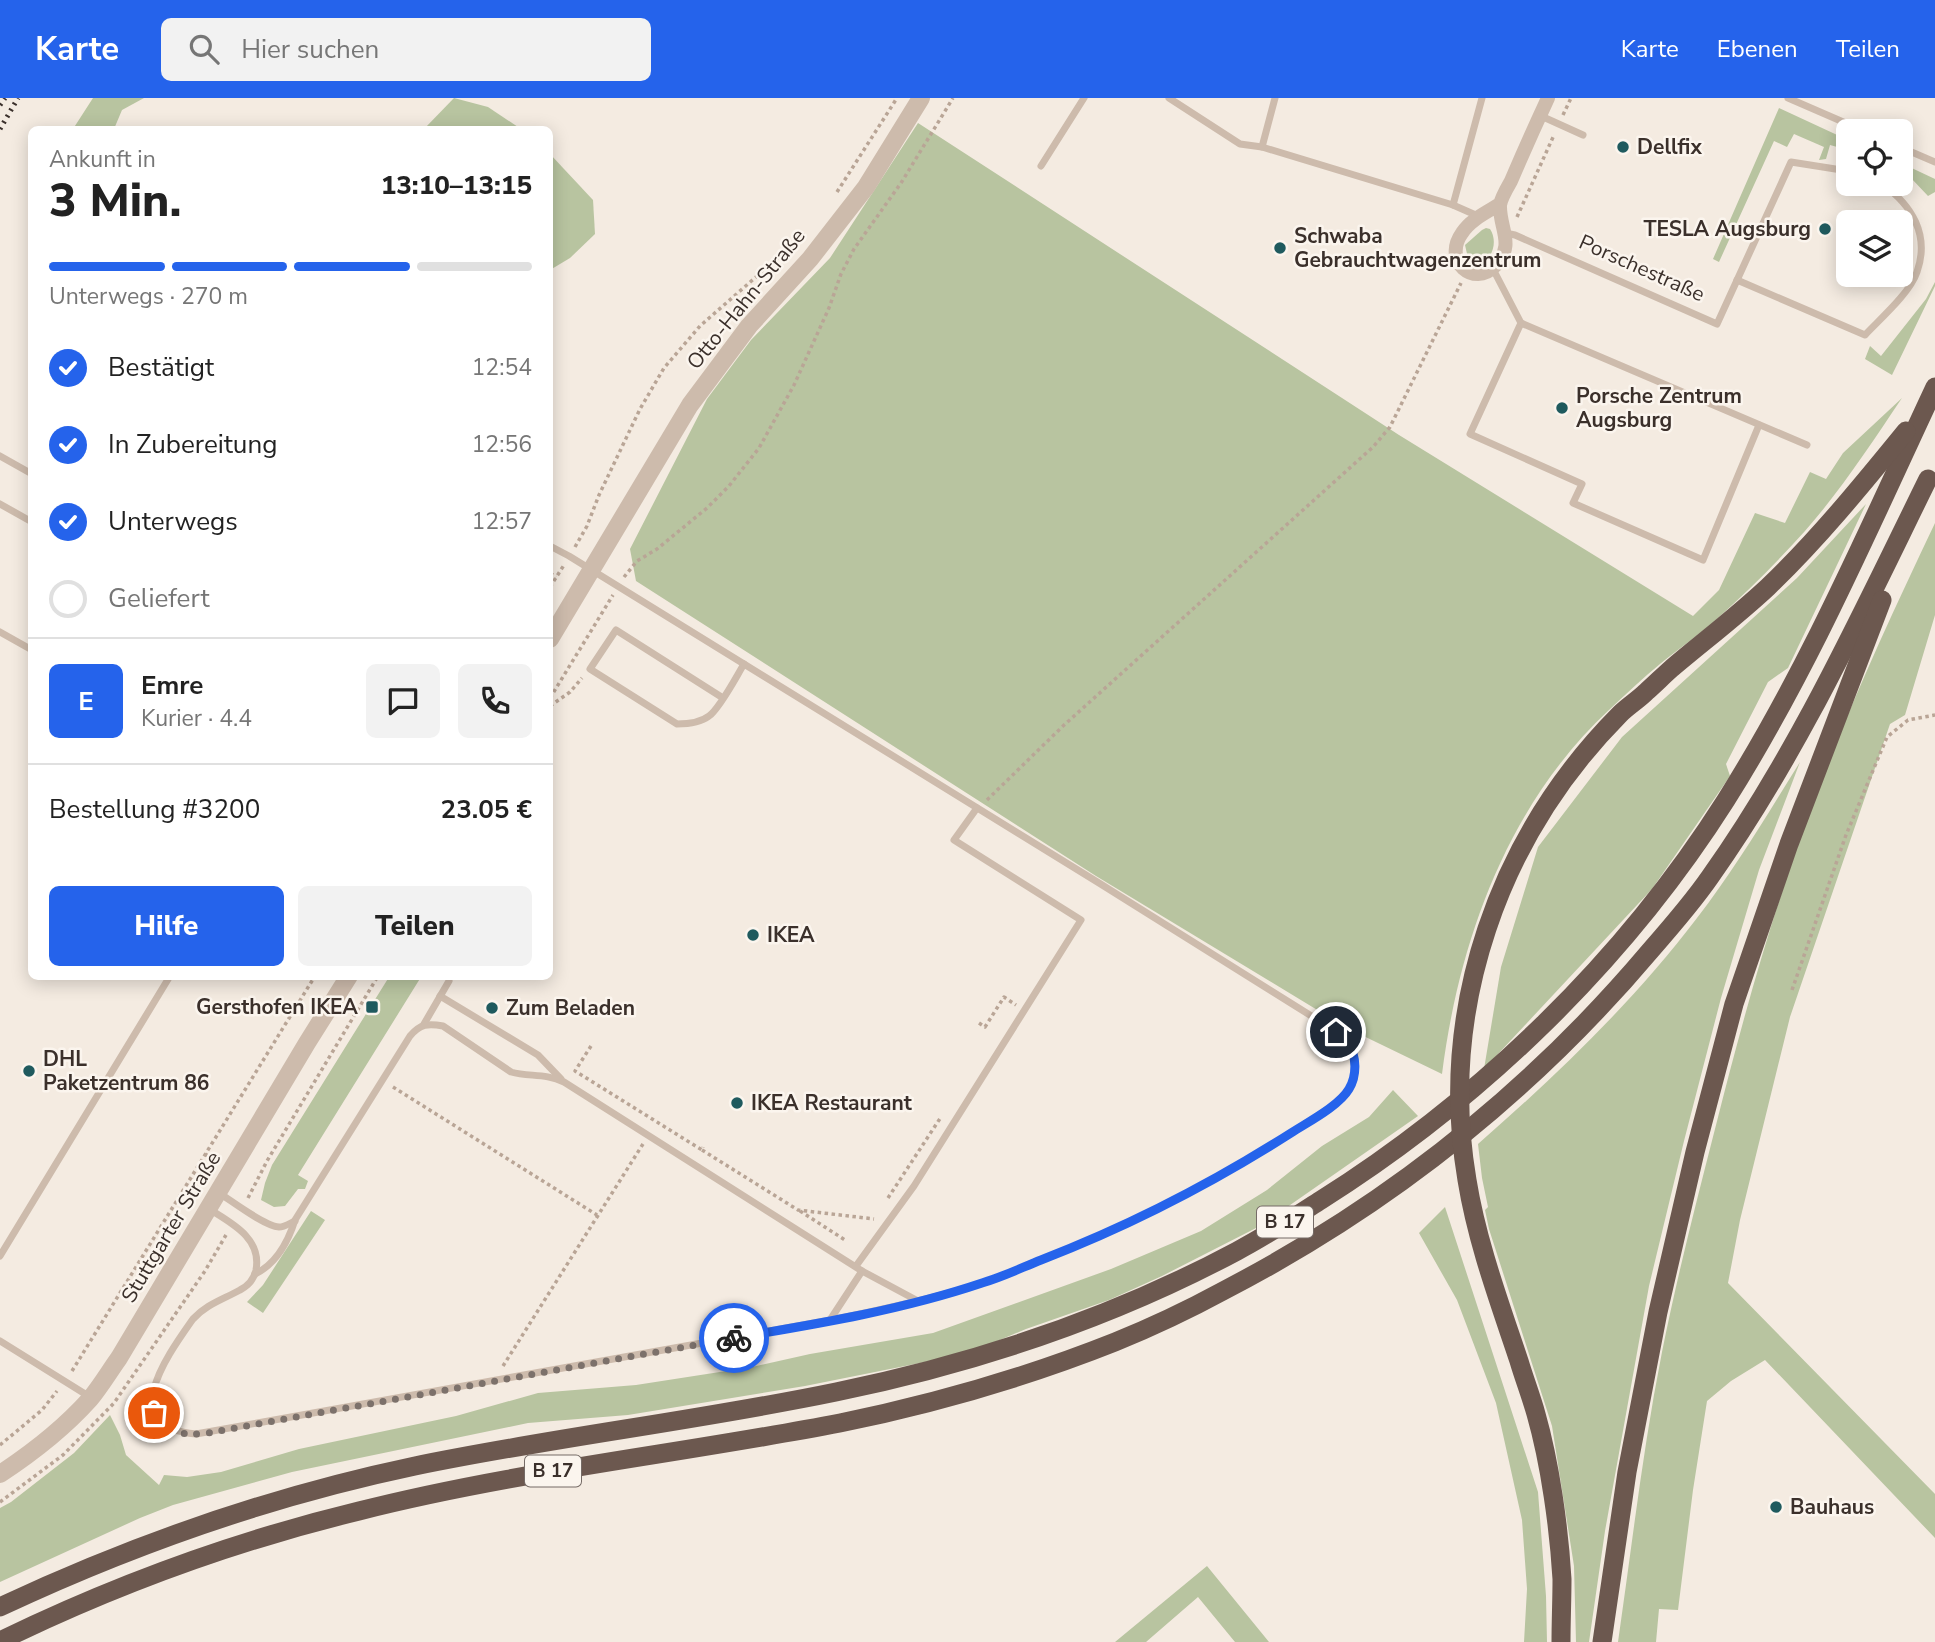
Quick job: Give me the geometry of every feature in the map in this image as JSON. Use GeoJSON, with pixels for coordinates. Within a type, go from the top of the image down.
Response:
{"type":"FeatureCollection","features":[{"type":"Feature","properties":{"kind":"highway","name":"B 17"},"geometry":{"type":"LineString","coordinates":[[0,1607],[193,1528],[353,1480],[503,1449],[835,1392],[989,1355],[1095,1316],[1176,1282],[1241,1249],[1303,1212],[1355,1179],[1421,1131],[1536,1031],[1613,950],[1684,860],[1722,805],[1806,661],[1935,387]]}},
{"type":"Feature","properties":{"kind":"highway"},"geometry":{"type":"LineString","coordinates":[[1561,1642],[1562,1578],[1547,1465],[1536,1414],[1474,1218],[1466,1177],[1459,1084],[1466,1012],[1473,975],[1496,901],[1521,847],[1555,793],[1594,742],[1623,711],[1734,619],[1803,552],[1925,408]]}},
{"type":"Feature","properties":{"kind":"highway","name":"B 17"},"geometry":{"type":"LineString","coordinates":[[0,1641],[138,1580],[285,1530],[361,1510],[510,1479],[844,1422],[998,1382],[1118,1341],[1193,1307],[1310,1243],[1373,1203],[1428,1163],[1502,1103],[1602,1007],[1669,929],[1708,880],[1787,758],[1833,675],[1931,470]]}},
{"type":"Feature","properties":{"kind":"highway"},"geometry":{"type":"LineString","coordinates":[[1602,1642],[1627,1472],[1658,1312],[1695,1152],[1734,1004],[1789,844],[1931,470]]}},
{"type":"Feature","properties":{"kind":"street","name":"Otto-Hahn-Straße"},"geometry":{"type":"LineString","coordinates":[[590,570],[690,405],[749,326],[810,260],[866,187],[921,98]]}},
{"type":"Feature","properties":{"kind":"street"},"geometry":{"type":"LineString","coordinates":[[1500,204],[1510,234],[1504,255],[1493,269],[1477,274],[1466,271],[1456,259],[1455,250],[1462,233],[1479,216],[1500,204],[1548,98]]}},
{"type":"Feature","properties":{"kind":"street"},"geometry":{"type":"LineString","coordinates":[[553,634],[590,570]]}},
{"type":"Feature","properties":{"kind":"street","name":"Stuttgarter Straße"},"geometry":{"type":"LineString","coordinates":[[0,1474],[33,1450],[91,1398],[135,1333],[346,980]]}},
{"type":"Feature","properties":{"kind":"lane"},"geometry":{"type":"LineString","coordinates":[[1041,166],[1084,98]]}},
{"type":"Feature","properties":{"kind":"lane"},"geometry":{"type":"LineString","coordinates":[[1170,98],[1240,144],[1262,146],[1453,205],[1479,216]]}},
{"type":"Feature","properties":{"kind":"lane"},"geometry":{"type":"LineString","coordinates":[[1262,146],[1275,98]]}},
{"type":"Feature","properties":{"kind":"lane"},"geometry":{"type":"LineString","coordinates":[[1453,205],[1482,98]]}},
{"type":"Feature","properties":{"kind":"lane"},"geometry":{"type":"LineString","coordinates":[[1788,98],[1836,119]]}},
{"type":"Feature","properties":{"kind":"lane"},"geometry":{"type":"LineString","coordinates":[[1540,115],[1583,135]]}},
{"type":"Feature","properties":{"kind":"lane"},"geometry":{"type":"LineString","coordinates":[[1913,153],[1935,162]]}},
{"type":"Feature","properties":{"kind":"lane"},"geometry":{"type":"LineString","coordinates":[[1836,170],[1791,162],[1737,279],[1865,335],[1897,302],[1917,274],[1921,248],[1918,224],[1897,196]]}},
{"type":"Feature","properties":{"kind":"lane","name":"Porschestraße"},"geometry":{"type":"LineString","coordinates":[[1510,234],[1717,324],[1737,279]]}},
{"type":"Feature","properties":{"kind":"lane"},"geometry":{"type":"LineString","coordinates":[[1493,269],[1521,323],[1807,445]]}},
{"type":"Feature","properties":{"kind":"lane"},"geometry":{"type":"LineString","coordinates":[[1521,323],[1470,434],[1582,484],[1573,503],[1703,561],[1759,425]]}},
{"type":"Feature","properties":{"kind":"lane"},"geometry":{"type":"LineString","coordinates":[[0,456],[28,472]]}},
{"type":"Feature","properties":{"kind":"lane"},"geometry":{"type":"LineString","coordinates":[[0,504],[28,521]]}},
{"type":"Feature","properties":{"kind":"lane"},"geometry":{"type":"LineString","coordinates":[[209,1209],[244,1233],[253,1244],[257,1256],[255,1274],[250,1283],[240,1290],[214,1301],[201,1311],[184,1332],[157,1378],[153,1390],[154,1413],[167,1428],[180,1433],[208,1433],[830,1320],[918,1301],[982,1283],[1086,1242],[1183,1197],[1229,1172],[1313,1119],[1339,1100],[1349,1088],[1355,1072],[1354,1057],[1348,1043],[1336,1032],[977,807],[553,548]]}},
{"type":"Feature","properties":{"kind":"lane"},"geometry":{"type":"LineString","coordinates":[[723,698],[616,630],[590,669],[677,724],[693,723],[710,716],[723,698],[744,664]]}},
{"type":"Feature","properties":{"kind":"lane"},"geometry":{"type":"LineString","coordinates":[[0,632],[28,648]]}},
{"type":"Feature","properties":{"kind":"lane"},"geometry":{"type":"LineString","coordinates":[[830,1320],[859,1268],[914,1186],[1081,920],[954,840],[977,807]]}},
{"type":"Feature","properties":{"kind":"lane"},"geometry":{"type":"LineString","coordinates":[[0,1256],[168,980]]}},
{"type":"Feature","properties":{"kind":"lane"},"geometry":{"type":"LineString","coordinates":[[255,1274],[268,1268],[290,1236],[295,1220],[410,1036],[424,1024],[449,981]]}},
{"type":"Feature","properties":{"kind":"lane"},"geometry":{"type":"LineString","coordinates":[[440,996],[538,1055],[564,1082]]}},
{"type":"Feature","properties":{"kind":"lane"},"geometry":{"type":"LineString","coordinates":[[424,1024],[443,1026],[511,1072],[545,1075],[564,1082],[859,1268],[918,1301]]}},
{"type":"Feature","properties":{"kind":"lane"},"geometry":{"type":"LineString","coordinates":[[219,1192],[279,1227],[295,1220]]}},
{"type":"Feature","properties":{"kind":"lane"},"geometry":{"type":"LineString","coordinates":[[0,1341],[91,1398]]}},
{"type":"Feature","properties":{"kind":"path"},"geometry":{"type":"LineString","coordinates":[[833,199],[897,98]]}},
{"type":"Feature","properties":{"kind":"path"},"geometry":{"type":"LineString","coordinates":[[553,693],[637,561],[657,549],[707,508],[759,449],[794,385],[854,249],[901,183],[953,98]]}},
{"type":"Feature","properties":{"kind":"path"},"geometry":{"type":"LineString","coordinates":[[1510,234],[1571,98]]}},
{"type":"Feature","properties":{"kind":"path"},"geometry":{"type":"LineString","coordinates":[[553,582],[587,526],[640,409],[664,368],[701,326],[782,256],[811,226]]}},
{"type":"Feature","properties":{"kind":"path"},"geometry":{"type":"LineString","coordinates":[[977,807],[1073,716],[1373,447],[1390,427],[1466,271]]}},
{"type":"Feature","properties":{"kind":"path"},"geometry":{"type":"LineString","coordinates":[[553,704],[570,692],[590,669]]}},
{"type":"Feature","properties":{"kind":"path"},"geometry":{"type":"LineString","coordinates":[[1792,990],[1846,835],[1887,737],[1908,720],[1935,715]]}},
{"type":"Feature","properties":{"kind":"path"},"geometry":{"type":"LineString","coordinates":[[0,1445],[42,1410],[65,1380],[312,980]]}},
{"type":"Feature","properties":{"kind":"path"},"geometry":{"type":"LineString","coordinates":[[267,1161],[376,980]]}},
{"type":"Feature","properties":{"kind":"path"},"geometry":{"type":"LineString","coordinates":[[979,1023],[985,1027],[1004,997]]}},
{"type":"Feature","properties":{"kind":"path"},"geometry":{"type":"LineString","coordinates":[[591,1046],[575,1071],[703,1148],[845,1240]]}},
{"type":"Feature","properties":{"kind":"path"},"geometry":{"type":"LineString","coordinates":[[382,1081],[597,1215]]}},
{"type":"Feature","properties":{"kind":"path"},"geometry":{"type":"LineString","coordinates":[[885,1202],[941,1116]]}},
{"type":"Feature","properties":{"kind":"path"},"geometry":{"type":"LineString","coordinates":[[502,1380],[501,1370],[657,1122]]}},
{"type":"Feature","properties":{"kind":"path"},"geometry":{"type":"LineString","coordinates":[[798,1210],[873,1220],[879,1211]]}},
{"type":"Feature","properties":{"kind":"green space"},"geometry":{"type":"Polygon","coordinates":[[[93,98],[144,98],[122,110],[115,126],[75,126],[93,98]]]}},
{"type":"Feature","properties":{"kind":"green space"},"geometry":{"type":"Polygon","coordinates":[[[454,98],[488,107],[516,126],[427,126],[454,98]]]}},
{"type":"Feature","properties":{"kind":"green space"},"geometry":{"type":"Polygon","coordinates":[[[1779,108],[1836,134],[1836,147],[1830,145],[1826,159],[1819,160],[1824,147],[1794,134],[1787,147],[1774,141],[1719,262],[1713,259],[1779,108]]]}},
{"type":"Feature","properties":{"kind":"green space"},"geometry":{"type":"Polygon","coordinates":[[[918,123],[1399,435],[1693,616],[1719,590],[1755,513],[1785,523],[1810,472],[1826,479],[1843,453],[1902,398],[1843,483],[1795,542],[1719,617],[1654,669],[1609,710],[1574,747],[1543,788],[1516,831],[1494,877],[1476,925],[1461,974],[1442,1074],[1347,1028],[1096,876],[636,581],[630,549],[707,399],[751,340],[830,258],[918,123]]]}},
{"type":"Feature","properties":{"kind":"green space"},"geometry":{"type":"Polygon","coordinates":[[[553,157],[593,200],[595,234],[570,258],[553,268],[553,157]]]}},
{"type":"Feature","properties":{"kind":"green space"},"geometry":{"type":"Polygon","coordinates":[[[1913,169],[1935,179],[1935,192],[1928,196],[1913,180],[1913,169]]]}},
{"type":"Feature","properties":{"kind":"green space"},"geometry":{"type":"Polygon","coordinates":[[[1486,228],[1490,229],[1494,239],[1493,250],[1488,259],[1479,264],[1468,258],[1465,245],[1486,228]]]}},
{"type":"Feature","properties":{"kind":"green space"},"geometry":{"type":"Polygon","coordinates":[[[1935,282],[1892,375],[1865,359],[1870,346],[1881,356],[1926,299],[1935,282]]]}},
{"type":"Feature","properties":{"kind":"green space"},"geometry":{"type":"Polygon","coordinates":[[[1866,504],[1788,668],[1768,682],[1726,764],[1730,776],[1652,889],[1484,1069],[1501,967],[1538,847],[1622,737],[1797,578],[1866,504]]]}},
{"type":"Feature","properties":{"kind":"green space"},"geometry":{"type":"Polygon","coordinates":[[[1935,523],[1935,615],[1905,715],[1890,724],[1790,1017],[1740,1220],[1728,1283],[1935,1494],[1935,1538],[1765,1360],[1731,1381],[1707,1401],[1678,1610],[1659,1609],[1656,1642],[1618,1642],[1643,1460],[1662,1352],[1694,1212],[1745,1014],[1779,900],[1819,786],[1866,672],[1935,523]]]}},
{"type":"Feature","properties":{"kind":"green space"},"geometry":{"type":"Polygon","coordinates":[[[1800,762],[1759,870],[1721,998],[1684,1141],[1649,1286],[1605,1531],[1589,1642],[1576,1642],[1574,1566],[1552,1426],[1489,1229],[1478,1144],[1593,1037],[1647,979],[1724,880],[1800,762]]]}},
{"type":"Feature","properties":{"kind":"green space"},"geometry":{"type":"Polygon","coordinates":[[[387,980],[419,980],[298,1175],[308,1181],[305,1189],[298,1189],[285,1206],[274,1207],[261,1200],[272,1165],[387,980]]]}},
{"type":"Feature","properties":{"kind":"green space"},"geometry":{"type":"Polygon","coordinates":[[[1393,1090],[1418,1116],[1260,1226],[1109,1300],[988,1345],[935,1360],[805,1386],[628,1415],[528,1423],[292,1472],[173,1505],[0,1582],[0,1508],[74,1453],[110,1415],[126,1455],[159,1485],[164,1475],[187,1477],[221,1472],[299,1449],[456,1416],[538,1393],[636,1385],[752,1367],[933,1333],[1111,1269],[1201,1231],[1267,1190],[1322,1146],[1369,1117],[1393,1090]]]}},
{"type":"Feature","properties":{"kind":"green space"},"geometry":{"type":"Polygon","coordinates":[[[1445,1207],[1538,1492],[1547,1642],[1524,1642],[1527,1589],[1522,1520],[1496,1403],[1457,1300],[1419,1233],[1445,1207]]]}},
{"type":"Feature","properties":{"kind":"green space"},"geometry":{"type":"Polygon","coordinates":[[[311,1211],[325,1220],[263,1313],[247,1302],[263,1285],[311,1211]]]}},
{"type":"Feature","properties":{"kind":"green space"},"geometry":{"type":"Polygon","coordinates":[[[1207,1566],[1269,1642],[1235,1642],[1198,1597],[1146,1642],[1115,1642],[1207,1566]]]}},
{"type":"Feature","properties":{"kind":"railway"},"geometry":{"type":"LineString","coordinates":[[0,105],[5,98]]}},
{"type":"Feature","properties":{"kind":"railway"},"geometry":{"type":"LineString","coordinates":[[0,129],[18,98]]}},
{"type":"Feature","properties":{"kind":"way so far"},"geometry":{"type":"LineString","coordinates":[[154,1413],[167,1428],[180,1433],[208,1433],[734,1338]]}},
{"type":"Feature","properties":{"kind":"place","name":"Dellfix"},"geometry":{"type":"Point","coordinates":[1623,147]}},
{"type":"Feature","properties":{"kind":"place","name":"TESLA Augsburg"},"geometry":{"type":"Point","coordinates":[1825,229]}},
{"type":"Feature","properties":{"kind":"place","name":"Schwaba Gebrauchtwagenzentrum"},"geometry":{"type":"Point","coordinates":[1280,248]}},
{"type":"Feature","properties":{"kind":"place","name":"Porsche Zentrum Augsburg"},"geometry":{"type":"Point","coordinates":[1562,408]}},
{"type":"Feature","properties":{"kind":"place","name":"IKEA"},"geometry":{"type":"Point","coordinates":[753,935]}},
{"type":"Feature","properties":{"kind":"place","name":"Gersthofen IKEA"},"geometry":{"type":"Point","coordinates":[372,1007]}},
{"type":"Feature","properties":{"kind":"place","name":"Zum Beladen"},"geometry":{"type":"Point","coordinates":[492,1008]}},
{"type":"Feature","properties":{"kind":"place","name":"DHL Paketzentrum 86"},"geometry":{"type":"Point","coordinates":[29,1071]}},
{"type":"Feature","properties":{"kind":"place","name":"IKEA Restaurant"},"geometry":{"type":"Point","coordinates":[737,1103]}},
{"type":"Feature","properties":{"kind":"place","name":"Bauhaus"},"geometry":{"type":"Point","coordinates":[1776,1507]}},
{"type":"Feature","properties":{"kind":"route"},"geometry":{"type":"LineString","coordinates":[[734,1338],[907,1304],[982,1283],[1086,1242],[1183,1197],[1250,1159],[1339,1100],[1349,1088],[1355,1072],[1354,1057],[1348,1043],[1336,1032]]}}]}
